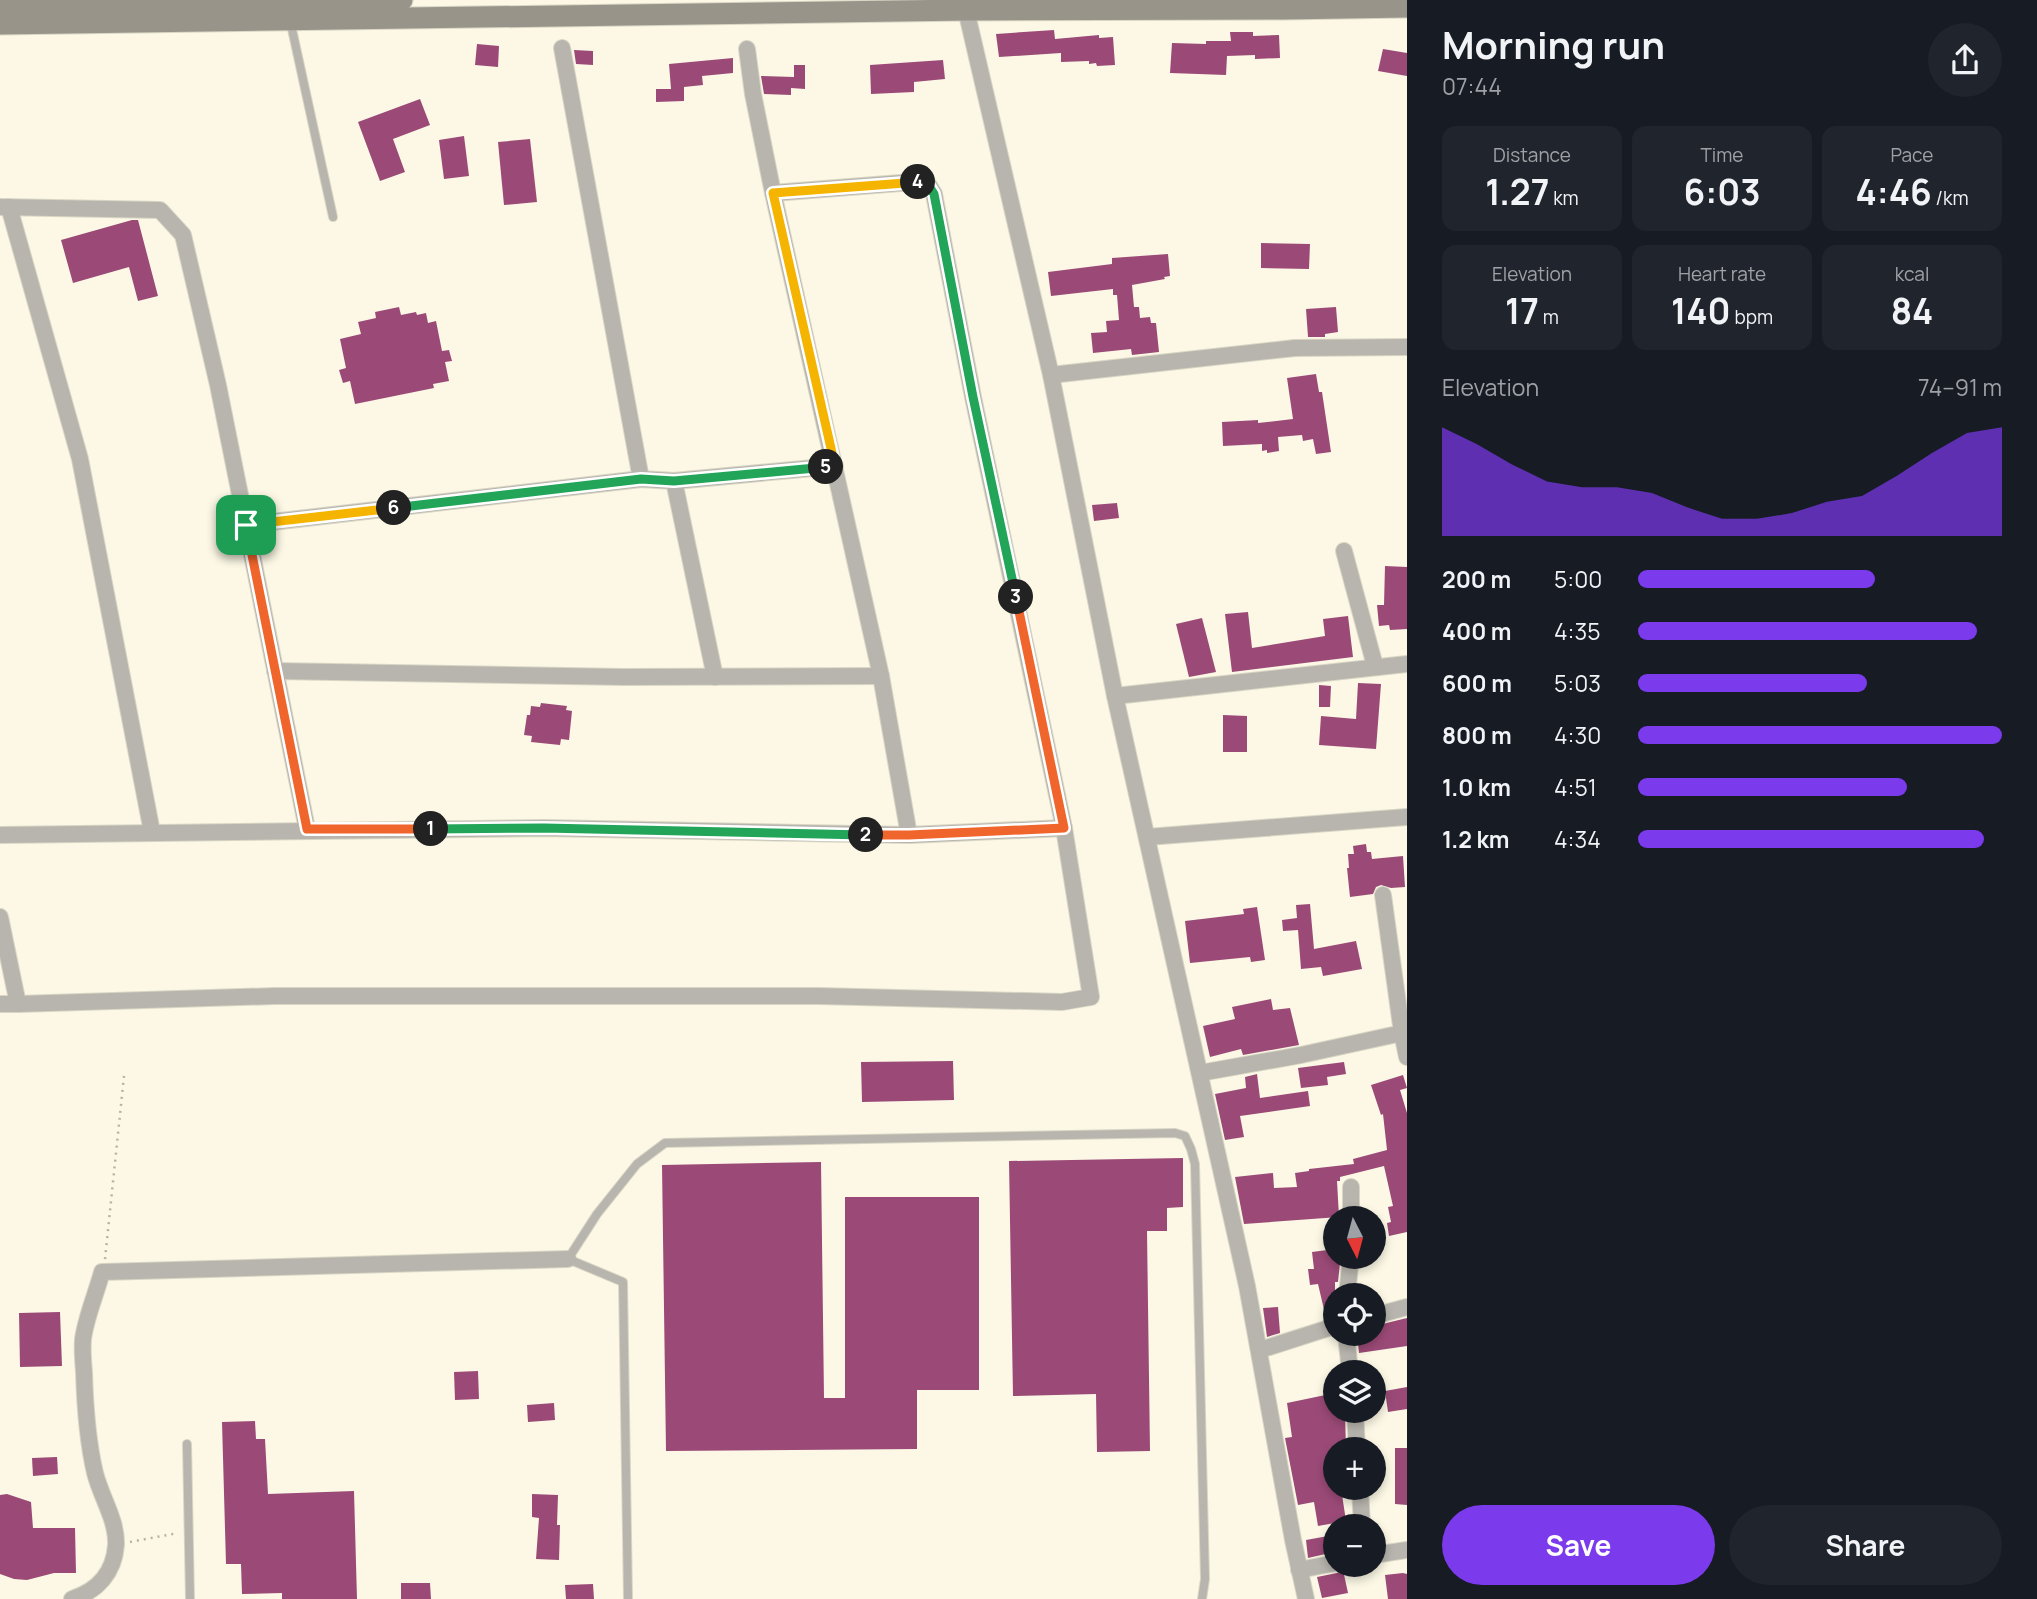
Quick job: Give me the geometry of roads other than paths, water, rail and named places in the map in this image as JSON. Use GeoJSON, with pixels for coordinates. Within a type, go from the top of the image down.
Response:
{"type":"FeatureCollection","features":[{"type":"Feature","properties":{"kind":"main road"},"geometry":{"type":"LineString","coordinates":[[0,24],[402,0]]}},
{"type":"Feature","properties":{"kind":"main road"},"geometry":{"type":"LineString","coordinates":[[0,6],[966,10],[1407,7]]}},
{"type":"Feature","properties":{"kind":"street"},"geometry":{"type":"LineString","coordinates":[[966,10],[1051,375],[1115,696],[1260,1350],[1306,1599]]}},
{"type":"Feature","properties":{"kind":"street"},"geometry":{"type":"LineString","coordinates":[[562,48],[641,479]]}},
{"type":"Feature","properties":{"kind":"street"},"geometry":{"type":"LineString","coordinates":[[747,49],[773,193],[881,676],[909,835]]}},
{"type":"Feature","properties":{"kind":"street"},"geometry":{"type":"LineString","coordinates":[[0,1004],[275,996],[819,996],[1062,1002],[1091,997],[1064,828],[973,397],[934,194],[926,181],[773,193]]}},
{"type":"Feature","properties":{"kind":"street"},"geometry":{"type":"LineString","coordinates":[[152,832],[80,459],[4,207],[160,210],[183,235],[218,385],[307,829]]}},
{"type":"Feature","properties":{"kind":"street"},"geometry":{"type":"LineString","coordinates":[[1051,375],[1295,348],[1407,347]]}},
{"type":"Feature","properties":{"kind":"street"},"geometry":{"type":"LineString","coordinates":[[246,525],[641,479],[674,481],[835,466]]}},
{"type":"Feature","properties":{"kind":"street"},"geometry":{"type":"LineString","coordinates":[[674,481],[715,677]]}},
{"type":"Feature","properties":{"kind":"street"},"geometry":{"type":"LineString","coordinates":[[1344,551],[1375,666]]}},
{"type":"Feature","properties":{"kind":"street"},"geometry":{"type":"LineString","coordinates":[[1115,696],[1407,664]]}},
{"type":"Feature","properties":{"kind":"street"},"geometry":{"type":"LineString","coordinates":[[275,671],[715,677],[881,676]]}},
{"type":"Feature","properties":{"kind":"street"},"geometry":{"type":"LineString","coordinates":[[1147,837],[1407,817]]}},
{"type":"Feature","properties":{"kind":"street"},"geometry":{"type":"LineString","coordinates":[[0,835],[544,828],[909,835],[1064,828]]}},
{"type":"Feature","properties":{"kind":"street"},"geometry":{"type":"LineString","coordinates":[[1383,895],[1407,1057]]}},
{"type":"Feature","properties":{"kind":"street"},"geometry":{"type":"LineString","coordinates":[[0,917],[18,1004]]}},
{"type":"Feature","properties":{"kind":"street"},"geometry":{"type":"LineString","coordinates":[[1200,1073],[1402,1033]]}},
{"type":"Feature","properties":{"kind":"street"},"geometry":{"type":"LineString","coordinates":[[1351,1187],[1351,1206]]}},
{"type":"Feature","properties":{"kind":"street"},"geometry":{"type":"LineString","coordinates":[[72,1599],[86,1595],[103,1582],[116,1545],[113,1524],[97,1481],[88,1442],[85,1411],[83,1340],[102,1272],[568,1259]]}},
{"type":"Feature","properties":{"kind":"street"},"geometry":{"type":"LineString","coordinates":[[1386,1313],[1407,1307]]}},
{"type":"Feature","properties":{"kind":"street"},"geometry":{"type":"LineString","coordinates":[[1260,1350],[1323,1330]]}},
{"type":"Feature","properties":{"kind":"street"},"geometry":{"type":"LineString","coordinates":[[1386,1553],[1407,1550]]}},
{"type":"Feature","properties":{"kind":"street"},"geometry":{"type":"LineString","coordinates":[[1299,1570],[1323,1565]]}},
{"type":"Feature","properties":{"kind":"lane"},"geometry":{"type":"LineString","coordinates":[[290,7],[332,217]]}},
{"type":"Feature","properties":{"kind":"lane"},"geometry":{"type":"LineString","coordinates":[[628,1599],[623,1282],[568,1259],[597,1214],[636,1164],[665,1143],[1175,1133],[1185,1136],[1195,1164],[1205,1579],[1202,1599]]}},
{"type":"Feature","properties":{"kind":"lane"},"geometry":{"type":"LineString","coordinates":[[187,1444],[190,1599]]}}]}
